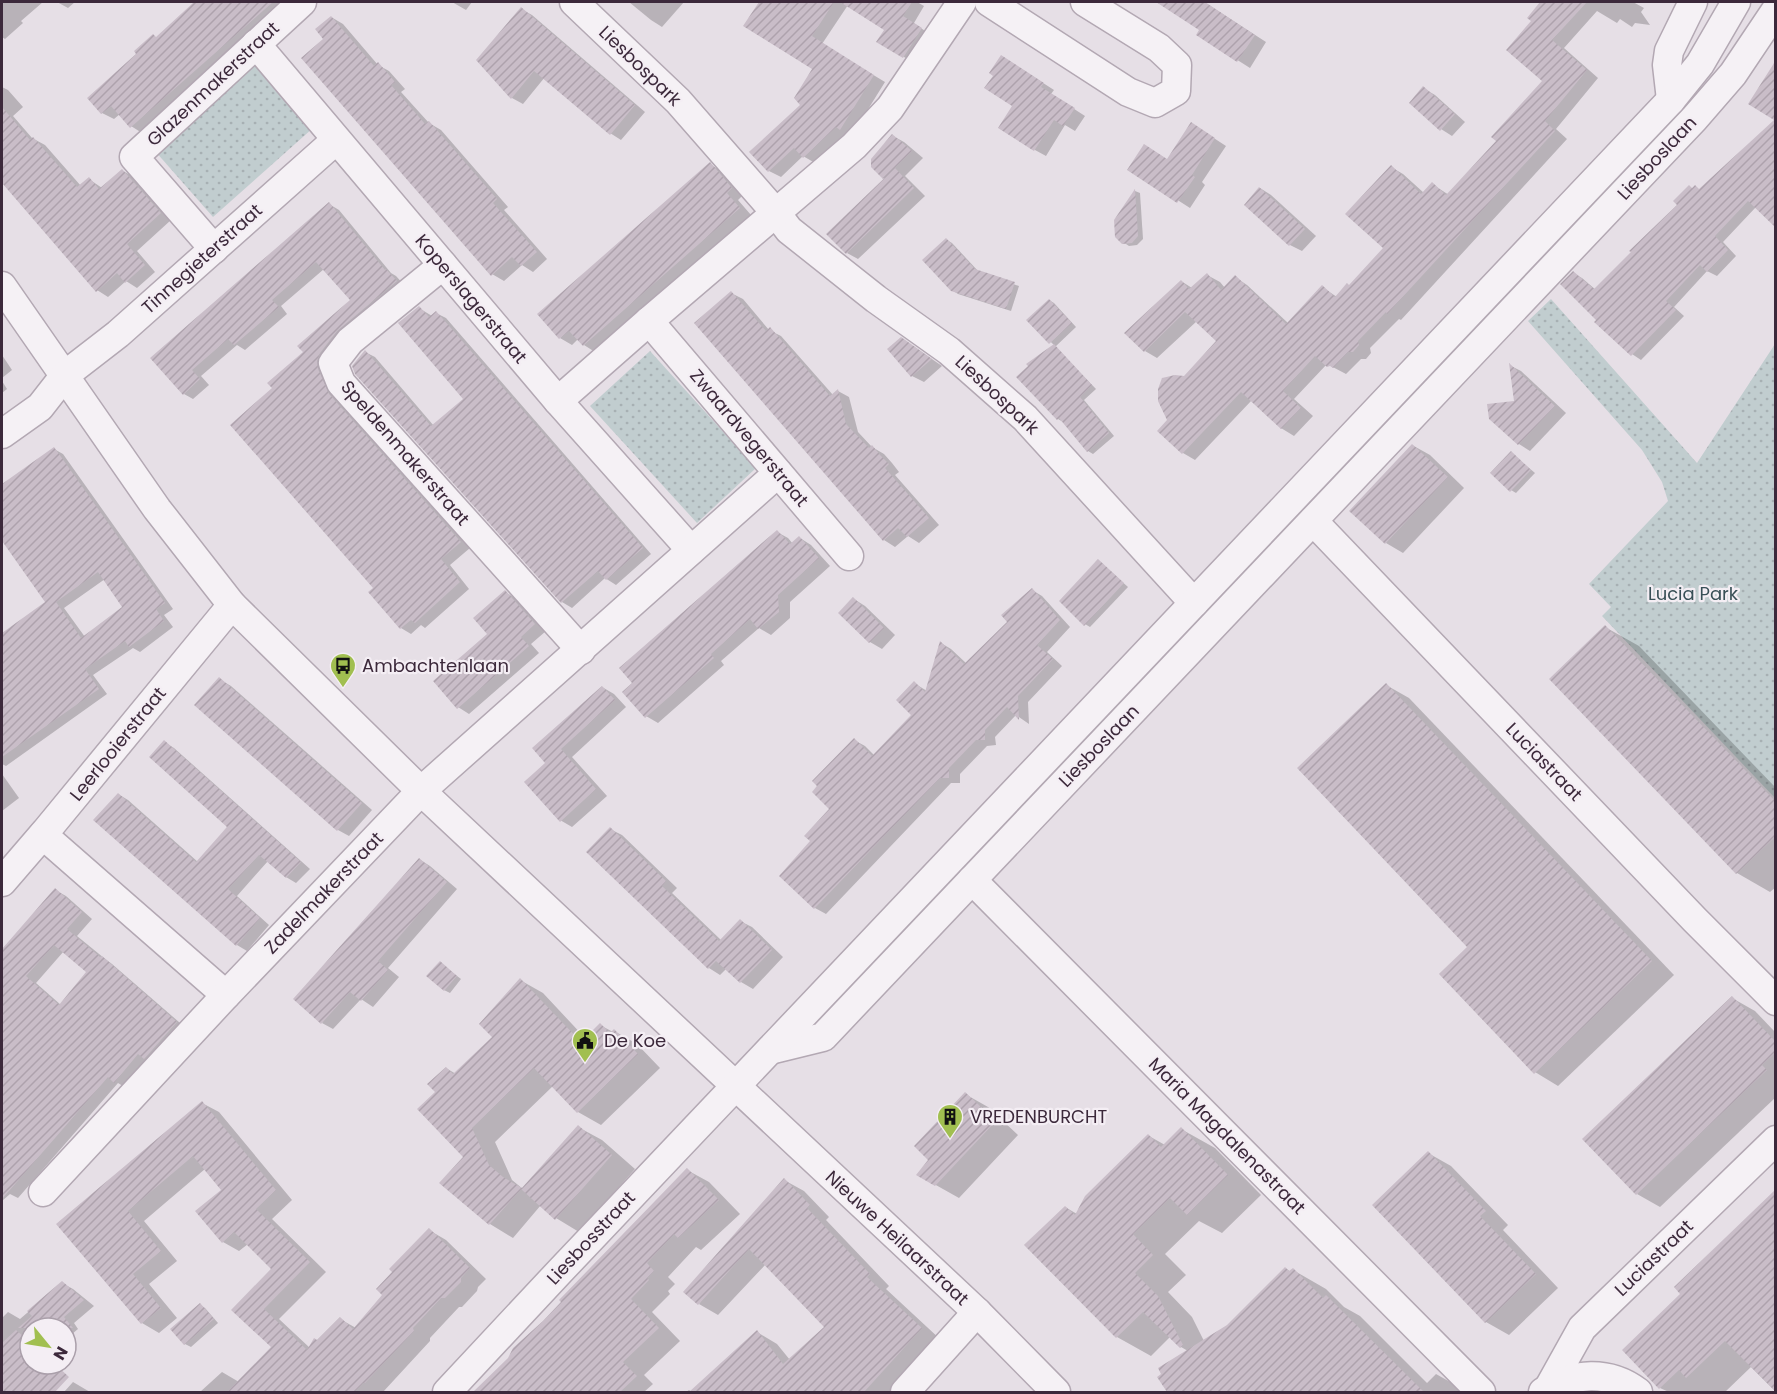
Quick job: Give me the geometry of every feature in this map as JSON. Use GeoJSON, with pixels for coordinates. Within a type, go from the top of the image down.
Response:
{"type":"FeatureCollection","features":[{"type":"Feature","properties":{"kind":"street","name":"Glazenmakerstraat"},"geometry":{"type":"LineString","coordinates":[[214,249],[134,157],[302,2]]}},
{"type":"Feature","properties":{"kind":"street","name":"Liesbospark"},"geometry":{"type":"LineString","coordinates":[[574,2],[678,101],[789,230],[876,299],[949,351],[1024,417],[1194,603]]}},
{"type":"Feature","properties":{"kind":"street"},"geometry":{"type":"LineString","coordinates":[[558,401],[854,146],[890,108],[962,2]]}},
{"type":"Feature","properties":{"kind":"street"},"geometry":{"type":"LineString","coordinates":[[989,2],[1128,92],[1155,103],[1176,91],[1177,65],[1159,48],[1085,2]]}},
{"type":"Feature","properties":{"kind":"street","name":"Liesboslaan"},"geometry":{"type":"LineString","coordinates":[[1671,100],[1667,65],[1669,51],[1693,2]]}},
{"type":"Feature","properties":{"kind":"street","name":"Liesboslaan"},"geometry":{"type":"LineString","coordinates":[[736,1086],[1671,100],[1700,64],[1736,2]]}},
{"type":"Feature","properties":{"kind":"street","name":"Liesboslaan"},"geometry":{"type":"LineString","coordinates":[[770,1050],[824,1037],[1714,97],[1733,74],[1776,10]]}},
{"type":"Feature","properties":{"kind":"street","name":"Koperslagerstraat"},"geometry":{"type":"LineString","coordinates":[[256,44],[558,401],[691,550]]}},
{"type":"Feature","properties":{"kind":"street","name":"Tinnegieterstraat"},"geometry":{"type":"LineString","coordinates":[[2,434],[40,407],[65,375],[118,334],[336,140]]}},
{"type":"Feature","properties":{"kind":"street","name":"Speldenmakerstraat"},"geometry":{"type":"LineString","coordinates":[[443,265],[350,341],[333,363],[341,383],[581,650]]}},
{"type":"Feature","properties":{"kind":"street"},"geometry":{"type":"LineString","coordinates":[[1505,275],[1526,296]]}},
{"type":"Feature","properties":{"kind":"street"},"geometry":{"type":"LineString","coordinates":[[2,286],[157,509],[232,605],[421,791],[736,1086]]}},
{"type":"Feature","properties":{"kind":"street","name":"Zwaardvegerstraat"},"geometry":{"type":"LineString","coordinates":[[649,321],[849,556]]}},
{"type":"Feature","properties":{"kind":"street"},"geometry":{"type":"LineString","coordinates":[[1391,395],[1413,416]]}},
{"type":"Feature","properties":{"kind":"street"},"geometry":{"type":"LineString","coordinates":[[421,791],[778,473]]}},
{"type":"Feature","properties":{"kind":"street","name":"Luciastraat"},"geometry":{"type":"LineString","coordinates":[[1313,521],[1695,920],[1776,1001]]}},
{"type":"Feature","properties":{"kind":"street","name":"Leerlooierstraat"},"geometry":{"type":"LineString","coordinates":[[2,882],[232,605]]}},
{"type":"Feature","properties":{"kind":"street","name":"Zadelmakerstraat"},"geometry":{"type":"LineString","coordinates":[[43,1192],[226,995],[421,791]]}},
{"type":"Feature","properties":{"kind":"street"},"geometry":{"type":"LineString","coordinates":[[43,835],[226,995]]}},
{"type":"Feature","properties":{"kind":"street","name":"Maria Magdalenastraat"},"geometry":{"type":"LineString","coordinates":[[972,880],[1481,1392]]}},
{"type":"Feature","properties":{"kind":"street","name":"Nieuwe Heilaarstraat"},"geometry":{"type":"LineString","coordinates":[[736,1086],[977,1312],[1056,1392]]}},
{"type":"Feature","properties":{"kind":"street","name":"Liesbosstraat"},"geometry":{"type":"LineString","coordinates":[[447,1392],[736,1086]]}},
{"type":"Feature","properties":{"kind":"street","name":"Luciastraat"},"geometry":{"type":"LineString","coordinates":[[1546,1391],[1582,1328],[1776,1140]]}},
{"type":"Feature","properties":{"kind":"street"},"geometry":{"type":"LineString","coordinates":[[904,1392],[977,1312]]}},
{"type":"Feature","properties":{"kind":"street"},"geometry":{"type":"LineString","coordinates":[[1546,1391],[1575,1378],[1593,1375],[1621,1382],[1638,1392]]}},
{"type":"Feature","properties":{"kind":"green space"},"geometry":{"type":"Polygon","coordinates":[[[256,61],[313,128],[213,217],[155,151],[256,61]]]}},
{"type":"Feature","properties":{"kind":"green space","name":"Lucia Park"},"geometry":{"type":"Polygon","coordinates":[[[1551,299],[1697,463],[1775,344],[1775,798],[1602,616],[1611,607],[1589,584],[1668,501],[1662,482],[1642,450],[1528,321],[1551,299]]]}},
{"type":"Feature","properties":{"kind":"green space"},"geometry":{"type":"Polygon","coordinates":[[[650,351],[756,468],[697,523],[590,406],[650,351]]]}},
{"type":"Feature","properties":{"kind":"building"},"geometry":{"type":"Polygon","coordinates":[[[194,2],[273,2],[130,128],[111,106],[101,114],[87,98],[136,54],[134,51],[153,34],[156,37],[194,2]]]}},
{"type":"Feature","properties":{"kind":"building"},"geometry":{"type":"Polygon","coordinates":[[[759,2],[834,2],[812,36],[874,75],[840,130],[836,127],[803,158],[794,148],[768,172],[749,152],[800,105],[794,98],[812,69],[743,26],[759,2]]]}},
{"type":"Feature","properties":{"kind":"building"},"geometry":{"type":"Polygon","coordinates":[[[840,2],[912,2],[903,16],[922,28],[903,58],[876,42],[884,30],[840,2]]]}},
{"type":"Feature","properties":{"kind":"building"},"geometry":{"type":"Polygon","coordinates":[[[1156,2],[1205,2],[1255,35],[1237,62],[1196,35],[1199,30],[1156,2]]]}},
{"type":"Feature","properties":{"kind":"building"},"geometry":{"type":"Polygon","coordinates":[[[1540,2],[1587,2],[1552,40],[1587,70],[1545,121],[1555,131],[1387,314],[1386,312],[1358,341],[1359,345],[1353,352],[1348,352],[1333,368],[1327,367],[1315,356],[1283,391],[1301,408],[1281,429],[1241,392],[1182,454],[1157,431],[1167,420],[1158,401],[1158,389],[1162,378],[1175,375],[1184,376],[1216,341],[1185,312],[1144,352],[1124,333],[1181,280],[1189,289],[1207,273],[1221,290],[1235,275],[1286,324],[1322,285],[1335,297],[1383,248],[1345,214],[1391,165],[1421,194],[1432,182],[1446,195],[1496,141],[1491,137],[1542,81],[1506,50],[1531,21],[1527,18],[1540,2]]]}},
{"type":"Feature","properties":{"kind":"building"},"geometry":{"type":"Polygon","coordinates":[[[521,7],[635,105],[610,135],[534,71],[511,99],[476,60],[521,7]]]}},
{"type":"Feature","properties":{"kind":"building"},"geometry":{"type":"Polygon","coordinates":[[[331,16],[374,66],[378,62],[395,82],[391,85],[425,124],[429,121],[497,199],[493,203],[537,252],[521,266],[512,257],[491,276],[301,58],[323,39],[315,29],[331,16]]]}},
{"type":"Feature","properties":{"kind":"building"},"geometry":{"type":"Polygon","coordinates":[[[1001,55],[1044,83],[1041,87],[1075,108],[1063,126],[1054,120],[1034,151],[998,128],[1012,106],[984,88],[993,76],[989,73],[1001,55]]]}},
{"type":"Feature","properties":{"kind":"building"},"geometry":{"type":"Polygon","coordinates":[[[1776,60],[1776,228],[1748,201],[1715,236],[1728,250],[1707,272],[1700,265],[1666,301],[1676,310],[1631,356],[1594,322],[1596,320],[1560,284],[1573,271],[1594,289],[1631,252],[1629,251],[1677,205],[1673,201],[1689,185],[1692,188],[1695,185],[1699,189],[1774,120],[1748,104],[1776,60]]]}},
{"type":"Feature","properties":{"kind":"building"},"geometry":{"type":"Polygon","coordinates":[[[1423,86],[1455,114],[1440,131],[1409,103],[1423,86]]]}},
{"type":"Feature","properties":{"kind":"building"},"geometry":{"type":"Polygon","coordinates":[[[2,107],[30,140],[33,137],[77,187],[89,177],[99,189],[122,169],[161,213],[127,244],[145,265],[125,283],[117,273],[96,292],[2,183],[2,107]]]}},
{"type":"Feature","properties":{"kind":"building"},"geometry":{"type":"Polygon","coordinates":[[[1191,122],[1215,138],[1192,175],[1195,177],[1177,203],[1127,170],[1144,144],[1167,159],[1191,122]]]}},
{"type":"Feature","properties":{"kind":"building"},"geometry":{"type":"Polygon","coordinates":[[[892,134],[912,151],[883,179],[871,167],[871,159],[892,134]]]}},
{"type":"Feature","properties":{"kind":"building"},"geometry":{"type":"Polygon","coordinates":[[[710,162],[732,188],[727,193],[740,208],[583,346],[569,331],[559,339],[537,314],[710,162]]]}},
{"type":"Feature","properties":{"kind":"building"},"geometry":{"type":"Polygon","coordinates":[[[895,168],[914,188],[846,254],[826,234],[895,168]]]}},
{"type":"Feature","properties":{"kind":"building"},"geometry":{"type":"Polygon","coordinates":[[[1259,187],[1305,229],[1289,246],[1244,205],[1259,187]]]}},
{"type":"Feature","properties":{"kind":"building"},"geometry":{"type":"Polygon","coordinates":[[[1135,189],[1138,236],[1132,243],[1122,244],[1115,237],[1114,220],[1135,189]]]}},
{"type":"Feature","properties":{"kind":"building"},"geometry":{"type":"Polygon","coordinates":[[[329,202],[385,270],[397,281],[337,331],[320,353],[317,361],[318,369],[329,394],[461,542],[441,559],[460,582],[415,623],[411,620],[400,629],[368,592],[373,588],[230,425],[272,388],[267,383],[303,352],[297,346],[350,300],[316,262],[272,300],[279,307],[234,345],[228,339],[192,370],[200,379],[183,395],[150,358],[329,202]]]}},
{"type":"Feature","properties":{"kind":"building"},"geometry":{"type":"Polygon","coordinates":[[[946,238],[975,269],[1015,282],[1006,309],[951,291],[922,260],[946,238]]]}},
{"type":"Feature","properties":{"kind":"building"},"geometry":{"type":"Polygon","coordinates":[[[731,291],[766,331],[770,327],[830,396],[838,389],[846,424],[869,448],[872,445],[889,464],[885,468],[929,518],[907,537],[898,528],[883,541],[694,323],[731,291]]]}},
{"type":"Feature","properties":{"kind":"building"},"geometry":{"type":"Polygon","coordinates":[[[1049,299],[1072,323],[1049,344],[1026,320],[1049,299]]]}},
{"type":"Feature","properties":{"kind":"building"},"geometry":{"type":"Polygon","coordinates":[[[419,306],[429,317],[436,311],[643,548],[606,580],[598,571],[561,603],[355,374],[352,366],[365,350],[431,426],[463,399],[398,323],[419,306]]]}},
{"type":"Feature","properties":{"kind":"building"},"geometry":{"type":"Polygon","coordinates":[[[901,337],[932,359],[911,377],[887,349],[901,337]]]}},
{"type":"Feature","properties":{"kind":"building"},"geometry":{"type":"Polygon","coordinates":[[[1054,344],[1092,385],[1080,397],[1109,433],[1087,452],[1059,418],[1057,420],[1016,377],[1028,366],[1026,364],[1054,344]]]}},
{"type":"Feature","properties":{"kind":"building"},"geometry":{"type":"Polygon","coordinates":[[[1509,363],[1555,406],[1518,445],[1489,419],[1487,404],[1514,401],[1509,363]]]}},
{"type":"Feature","properties":{"kind":"building"},"geometry":{"type":"Polygon","coordinates":[[[1412,444],[1448,477],[1385,544],[1349,511],[1412,444]]]}},
{"type":"Feature","properties":{"kind":"building"},"geometry":{"type":"Polygon","coordinates":[[[54,447],[165,603],[156,609],[164,621],[129,647],[125,641],[85,669],[99,689],[2,757],[2,633],[45,602],[2,541],[2,484],[54,447]],[[98,572],[56,602],[81,638],[122,607],[98,572]]]}},
{"type":"Feature","properties":{"kind":"building"},"geometry":{"type":"Polygon","coordinates":[[[1511,451],[1531,470],[1510,492],[1490,473],[1511,451]]]}},
{"type":"Feature","properties":{"kind":"building"},"geometry":{"type":"Polygon","coordinates":[[[777,530],[790,544],[799,536],[819,558],[778,595],[779,612],[758,629],[750,619],[711,654],[714,658],[645,718],[622,692],[632,683],[619,668],[777,530]]]}},
{"type":"Feature","properties":{"kind":"building"},"geometry":{"type":"Polygon","coordinates":[[[1098,559],[1124,583],[1084,626],[1059,601],[1098,559]]]}},
{"type":"Feature","properties":{"kind":"building"},"geometry":{"type":"Polygon","coordinates":[[[1032,588],[1060,620],[1037,645],[1053,659],[1018,696],[1019,720],[1007,707],[985,730],[985,740],[976,740],[949,768],[949,778],[940,778],[814,909],[779,876],[810,841],[804,836],[829,809],[812,792],[817,786],[812,781],[854,738],[872,756],[911,715],[896,700],[914,681],[925,692],[940,641],[964,664],[1007,622],[1001,615],[1032,588]]]}},
{"type":"Feature","properties":{"kind":"building"},"geometry":{"type":"Polygon","coordinates":[[[505,590],[535,624],[521,637],[529,646],[457,709],[433,681],[487,634],[473,618],[505,590]]]}},
{"type":"Feature","properties":{"kind":"building"},"geometry":{"type":"Polygon","coordinates":[[[853,597],[884,628],[869,643],[838,613],[853,597]]]}},
{"type":"Feature","properties":{"kind":"building"},"geometry":{"type":"Polygon","coordinates":[[[1605,625],[1776,802],[1776,836],[1736,874],[1549,679],[1605,625]]]}},
{"type":"Feature","properties":{"kind":"building"},"geometry":{"type":"Polygon","coordinates":[[[219,677],[362,803],[337,831],[194,705],[219,677]]]}},
{"type":"Feature","properties":{"kind":"building"},"geometry":{"type":"Polygon","coordinates":[[[1386,683],[1652,961],[1534,1074],[1439,974],[1467,947],[1297,768],[1386,683]]]}},
{"type":"Feature","properties":{"kind":"building"},"geometry":{"type":"Polygon","coordinates":[[[602,686],[615,700],[561,749],[596,789],[560,822],[524,782],[545,763],[532,748],[602,686]]]}},
{"type":"Feature","properties":{"kind":"building"},"geometry":{"type":"Polygon","coordinates":[[[164,740],[301,862],[286,878],[259,855],[228,889],[260,918],[236,946],[93,820],[118,793],[196,862],[227,827],[149,757],[164,740]]]}},
{"type":"Feature","properties":{"kind":"building"},"geometry":{"type":"Polygon","coordinates":[[[610,827],[666,881],[662,886],[719,941],[740,919],[772,950],[740,983],[716,961],[708,969],[586,852],[610,827]]]}},
{"type":"Feature","properties":{"kind":"building"},"geometry":{"type":"Polygon","coordinates":[[[419,858],[447,882],[378,961],[388,970],[361,1001],[350,992],[321,1024],[293,999],[419,858]]]}},
{"type":"Feature","properties":{"kind":"building"},"geometry":{"type":"Polygon","coordinates":[[[55,888],[82,912],[67,929],[100,957],[102,956],[177,1022],[144,1059],[138,1054],[114,1083],[108,1077],[2,1199],[2,949],[55,888]],[[54,945],[26,976],[59,1005],[86,972],[54,945]]]}},
{"type":"Feature","properties":{"kind":"building"},"geometry":{"type":"Polygon","coordinates":[[[440,961],[457,976],[444,991],[426,976],[440,961]]]}},
{"type":"Feature","properties":{"kind":"building","name":"De Koe"},"geometry":{"type":"Polygon","coordinates":[[[520,978],[581,1042],[600,1023],[610,1033],[614,1029],[638,1054],[577,1113],[534,1068],[472,1128],[489,1165],[503,1177],[522,1188],[489,1225],[439,1183],[463,1157],[417,1109],[435,1092],[427,1084],[446,1067],[453,1074],[492,1037],[479,1024],[520,978]]]}},
{"type":"Feature","properties":{"kind":"building"},"geometry":{"type":"Polygon","coordinates":[[[1732,996],[1776,1042],[1776,1052],[1762,1065],[1767,1070],[1636,1195],[1582,1139],[1732,996]]]}},
{"type":"Feature","properties":{"kind":"building","name":"VREDENBURCHT"},"geometry":{"type":"Polygon","coordinates":[[[965,1092],[996,1121],[935,1186],[916,1175],[928,1160],[914,1146],[965,1092]]]}},
{"type":"Feature","properties":{"kind":"building"},"geometry":{"type":"Polygon","coordinates":[[[202,1101],[276,1190],[256,1209],[310,1262],[264,1309],[307,1350],[314,1338],[317,1340],[340,1317],[353,1329],[382,1295],[376,1289],[392,1272],[389,1269],[429,1228],[470,1268],[461,1278],[461,1282],[445,1298],[441,1298],[413,1328],[414,1331],[354,1392],[227,1392],[271,1347],[231,1310],[271,1269],[234,1232],[222,1243],[195,1211],[221,1190],[193,1156],[128,1211],[161,1251],[133,1274],[161,1308],[141,1324],[56,1224],[202,1101]]]}},
{"type":"Feature","properties":{"kind":"building"},"geometry":{"type":"Polygon","coordinates":[[[578,1125],[612,1155],[555,1220],[521,1189],[578,1125]]]}},
{"type":"Feature","properties":{"kind":"building"},"geometry":{"type":"Polygon","coordinates":[[[1181,1127],[1228,1175],[1187,1215],[1170,1198],[1133,1234],[1153,1255],[1135,1273],[1158,1296],[1183,1345],[1180,1348],[1143,1312],[1116,1338],[1024,1245],[1065,1206],[1075,1215],[1085,1196],[1148,1134],[1161,1147],[1181,1127]]]}},
{"type":"Feature","properties":{"kind":"building"},"geometry":{"type":"Polygon","coordinates":[[[1428,1151],[1486,1211],[1480,1216],[1536,1274],[1485,1323],[1372,1205],[1428,1151]]]}},
{"type":"Feature","properties":{"kind":"building"},"geometry":{"type":"Polygon","coordinates":[[[687,1168],[719,1200],[678,1238],[674,1234],[647,1263],[654,1271],[647,1278],[649,1280],[631,1299],[659,1328],[623,1362],[637,1376],[620,1392],[473,1392],[508,1358],[513,1348],[543,1321],[561,1302],[559,1300],[687,1168]]]}},
{"type":"Feature","properties":{"kind":"building"},"geometry":{"type":"Polygon","coordinates":[[[784,1178],[810,1205],[807,1208],[870,1274],[867,1277],[922,1328],[864,1392],[689,1392],[757,1330],[783,1364],[824,1327],[749,1249],[698,1305],[683,1292],[784,1178]]]}},
{"type":"Feature","properties":{"kind":"building"},"geometry":{"type":"Polygon","coordinates":[[[1776,1189],[1776,1392],[1725,1341],[1686,1378],[1679,1370],[1659,1389],[1622,1350],[1680,1294],[1674,1287],[1776,1189]]]}},
{"type":"Feature","properties":{"kind":"building"},"geometry":{"type":"Polygon","coordinates":[[[1285,1267],[1289,1271],[1293,1268],[1323,1298],[1326,1295],[1424,1392],[1167,1392],[1157,1377],[1161,1374],[1158,1368],[1227,1325],[1285,1267]]]}},
{"type":"Feature","properties":{"kind":"building"},"geometry":{"type":"Polygon","coordinates":[[[62,1281],[84,1300],[65,1316],[32,1316],[27,1311],[62,1281]]]}},
{"type":"Feature","properties":{"kind":"building"},"geometry":{"type":"Polygon","coordinates":[[[200,1303],[214,1319],[184,1345],[170,1329],[200,1303]]]}},
{"type":"Feature","properties":{"kind":"building"},"geometry":{"type":"Polygon","coordinates":[[[16,1330],[18,1332],[18,1376],[69,1377],[55,1392],[2,1392],[2,1343],[16,1330]]]}},
{"type":"Feature","properties":{"kind":"place","name":"Ambachtenlaan"},"geometry":{"type":"Point","coordinates":[343,689]}},
{"type":"Feature","properties":{"kind":"place","name":"De Koe"},"geometry":{"type":"Point","coordinates":[585,1064]}},
{"type":"Feature","properties":{"kind":"place","name":"VREDENBURCHT"},"geometry":{"type":"Point","coordinates":[950,1140]}}]}
